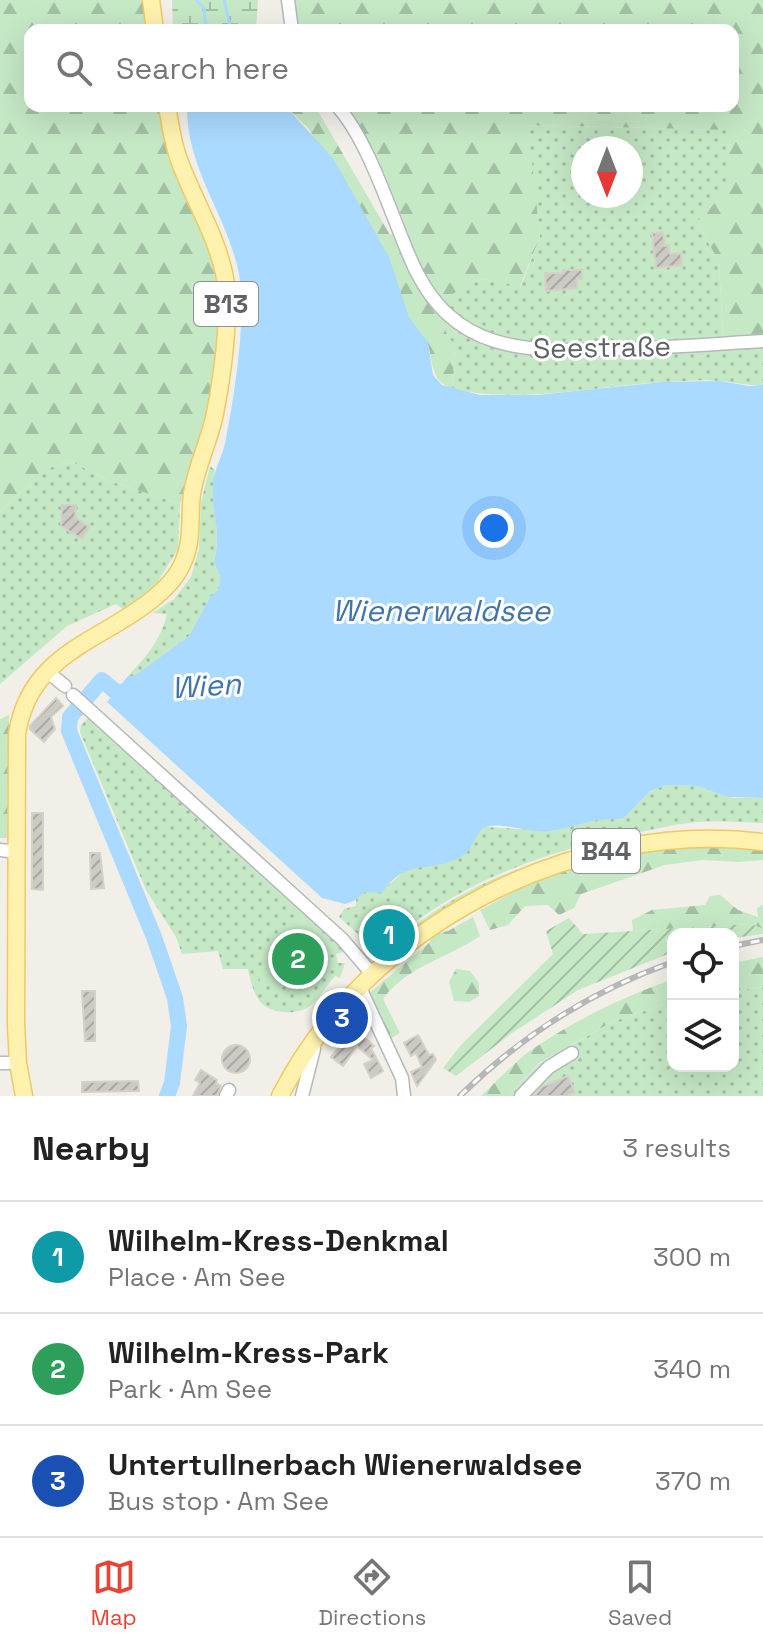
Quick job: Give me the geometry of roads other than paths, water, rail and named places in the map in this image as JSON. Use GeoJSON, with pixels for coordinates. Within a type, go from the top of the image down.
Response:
{"type":"FeatureCollection","features":[{"type":"Feature","properties":{"kind":"main road"},"geometry":{"type":"LineString","coordinates":[[151,0],[154,24]]}},
{"type":"Feature","properties":{"kind":"main road","name":"B13"},"geometry":{"type":"LineString","coordinates":[[24,1096],[18,1063],[8,851],[21,713],[33,690],[48,672],[82,643],[151,601],[169,585],[186,558],[196,476],[217,401],[226,289],[221,262],[177,153],[168,112]]}},
{"type":"Feature","properties":{"kind":"main road","name":"B44"},"geometry":{"type":"LineString","coordinates":[[280,1096],[316,1040],[373,975],[423,933],[500,888],[550,866],[602,851],[697,839],[763,842]]}},
{"type":"Feature","properties":{"kind":"street"},"geometry":{"type":"LineString","coordinates":[[288,0],[291,24]]}},
{"type":"Feature","properties":{"kind":"street","name":"Seestraße"},"geometry":{"type":"LineString","coordinates":[[342,112],[370,163],[425,290],[459,323],[480,336],[524,350],[558,351],[763,341]]}},
{"type":"Feature","properties":{"kind":"street"},"geometry":{"type":"LineString","coordinates":[[48,672],[342,939],[373,975]]}},
{"type":"Feature","properties":{"kind":"street"},"geometry":{"type":"LineString","coordinates":[[360,988],[402,1078],[404,1096]]}},
{"type":"Feature","properties":{"kind":"street"},"geometry":{"type":"LineString","coordinates":[[302,1096],[316,1040]]}},
{"type":"Feature","properties":{"kind":"street"},"geometry":{"type":"LineString","coordinates":[[521,1096],[549,1067],[572,1053]]}},
{"type":"Feature","properties":{"kind":"street"},"geometry":{"type":"LineString","coordinates":[[0,1063],[18,1063]]}},
{"type":"Feature","properties":{"kind":"water","name":"Wienerwaldsee"},"geometry":{"type":"Polygon","coordinates":[[[187,112],[291,112],[333,158],[389,257],[409,317],[428,342],[433,375],[442,385],[480,395],[537,395],[663,382],[720,381],[763,385],[763,798],[728,797],[698,786],[667,785],[650,791],[624,818],[544,832],[490,826],[481,831],[462,856],[440,865],[410,870],[391,882],[382,893],[365,892],[345,904],[322,898],[107,702],[128,676],[134,676],[189,636],[210,597],[219,589],[220,576],[214,562],[217,531],[213,484],[225,443],[235,382],[241,292],[233,252],[200,171],[188,129],[187,112]]]}},
{"type":"Feature","properties":{"kind":"waterway"},"geometry":{"type":"LineString","coordinates":[[196,0],[204,8],[205,24]]}},
{"type":"Feature","properties":{"kind":"waterway"},"geometry":{"type":"LineString","coordinates":[[224,0],[230,24]]}},
{"type":"Feature","properties":{"kind":"waterway","name":"Wien"},"geometry":{"type":"LineString","coordinates":[[137,691],[116,692],[102,680],[70,717],[69,731],[154,937],[175,998],[179,1026],[172,1083],[167,1096]]}},
{"type":"Feature","properties":{"kind":"railway"},"geometry":{"type":"LineString","coordinates":[[739,945],[763,940]]}},
{"type":"Feature","properties":{"kind":"railway"},"geometry":{"type":"LineString","coordinates":[[460,1096],[508,1053],[559,1017],[614,987],[667,964]]}},
{"type":"Feature","properties":{"kind":"place","name":"Wilhelm-Kress-Denkmal"},"geometry":{"type":"Point","coordinates":[389,935]}},
{"type":"Feature","properties":{"kind":"place","name":"Wilhelm-Kress-Park"},"geometry":{"type":"Point","coordinates":[298,959]}},
{"type":"Feature","properties":{"kind":"place","name":"Untertullnerbach Wienerwaldsee"},"geometry":{"type":"Point","coordinates":[342,1018]}}]}
